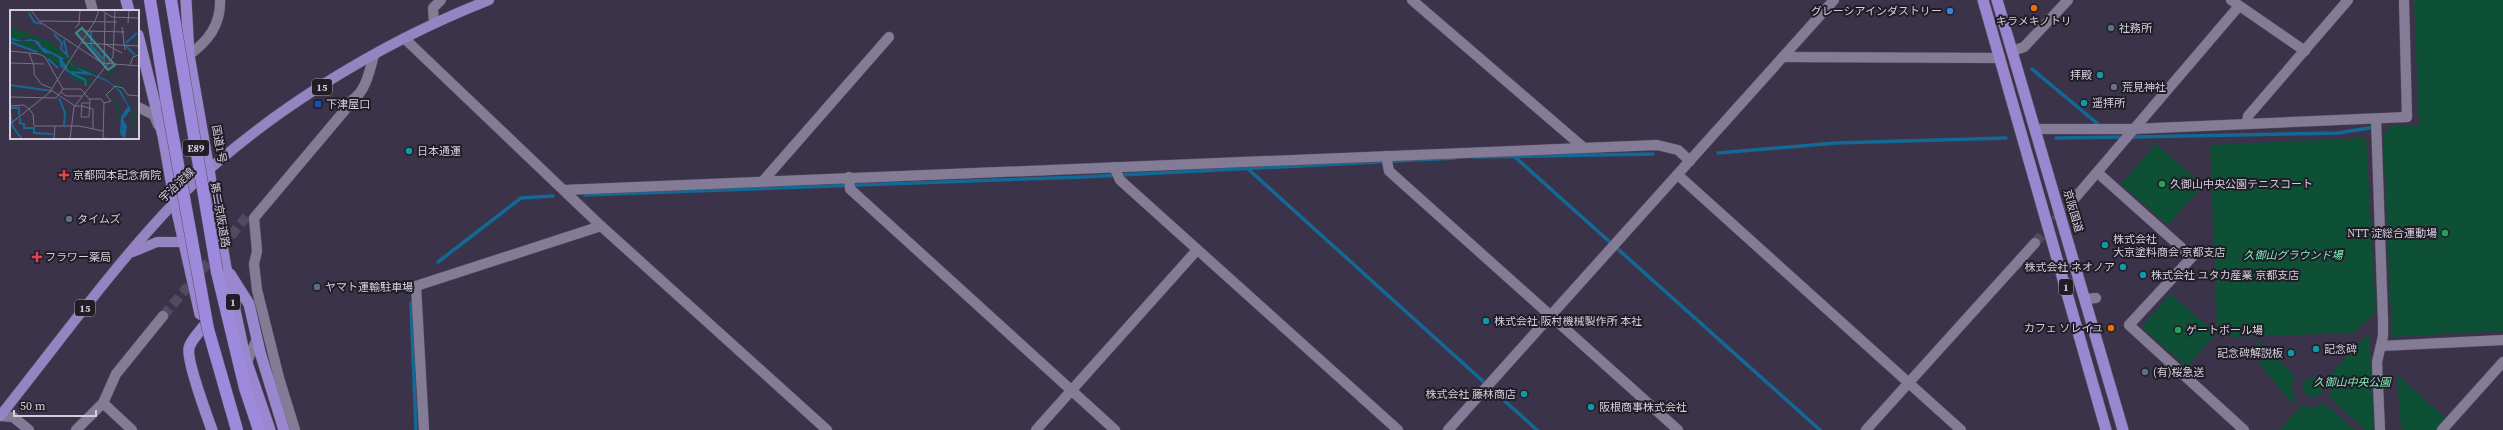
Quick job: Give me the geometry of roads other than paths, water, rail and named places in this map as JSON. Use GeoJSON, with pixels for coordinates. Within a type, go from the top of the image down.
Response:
{"type":"FeatureCollection","features":[{"type":"Feature","properties":{"kind":"highway"},"geometry":{"type":"LineString","coordinates":[[126,0],[129,10]]}},
{"type":"Feature","properties":{"kind":"highway","name":"E89"},"geometry":{"type":"LineString","coordinates":[[150,0],[208,329],[238,430]]}},
{"type":"Feature","properties":{"kind":"highway","name":"第二京阪道路"},"geometry":{"type":"LineString","coordinates":[[171,0],[217,272],[245,388],[260,430]]}},
{"type":"Feature","properties":{"kind":"highway","name":"国道1号"},"geometry":{"type":"LineString","coordinates":[[186,0],[189,55],[226,268],[247,366],[270,430]]}},
{"type":"Feature","properties":{"kind":"highway","name":"1"},"geometry":{"type":"LineString","coordinates":[[1983,0],[2023,145],[2050,229],[2106,430]]}},
{"type":"Feature","properties":{"kind":"highway","name":"京阪国道"},"geometry":{"type":"LineString","coordinates":[[1997,0],[2123,430]]}},
{"type":"Feature","properties":{"kind":"highway"},"geometry":{"type":"LineString","coordinates":[[139,39],[163,136],[174,203],[203,327],[231,430]]}},
{"type":"Feature","properties":{"kind":"highway"},"geometry":{"type":"LineString","coordinates":[[226,268],[250,308],[257,338],[284,430]]}},
{"type":"Feature","properties":{"kind":"highway"},"geometry":{"type":"LineString","coordinates":[[203,327],[192,340],[188,350],[200,395],[212,430]]}},
{"type":"Feature","properties":{"kind":"main road","name":"宇治淀線"},"geometry":{"type":"LineString","coordinates":[[0,416],[130,253],[174,203],[258,129],[288,107],[374,54],[434,23],[489,0]]}},
{"type":"Feature","properties":{"kind":"main road"},"geometry":{"type":"LineString","coordinates":[[130,253],[157,242],[183,242]]}},
{"type":"Feature","properties":{"kind":"street"},"geometry":{"type":"LineString","coordinates":[[90,0],[93,10]]}},
{"type":"Feature","properties":{"kind":"street"},"geometry":{"type":"LineString","coordinates":[[189,55],[203,45],[218,23],[220,0]]}},
{"type":"Feature","properties":{"kind":"street"},"geometry":{"type":"LineString","coordinates":[[434,23],[434,8],[441,0]]}},
{"type":"Feature","properties":{"kind":"street"},"geometry":{"type":"LineString","coordinates":[[1412,0],[1584,148]]}},
{"type":"Feature","properties":{"kind":"street"},"geometry":{"type":"LineString","coordinates":[[1448,430],[1834,0]]}},
{"type":"Feature","properties":{"kind":"street"},"geometry":{"type":"LineString","coordinates":[[2012,51],[2024,47],[2068,0]]}},
{"type":"Feature","properties":{"kind":"street"},"geometry":{"type":"LineString","coordinates":[[2247,123],[2248,116],[2348,0]]}},
{"type":"Feature","properties":{"kind":"street"},"geometry":{"type":"LineString","coordinates":[[2036,130],[2133,129],[2407,117],[2404,0]]}},
{"type":"Feature","properties":{"kind":"street"},"geometry":{"type":"LineString","coordinates":[[2075,198],[2098,173],[2235,3],[2305,51]]}},
{"type":"Feature","properties":{"kind":"street"},"geometry":{"type":"LineString","coordinates":[[763,181],[889,37]]}},
{"type":"Feature","properties":{"kind":"street"},"geometry":{"type":"LineString","coordinates":[[404,38],[601,226],[827,430]]}},
{"type":"Feature","properties":{"kind":"street"},"geometry":{"type":"LineString","coordinates":[[295,430],[279,378],[257,290],[254,264],[257,251],[254,218],[356,97],[368,76],[374,54]]}},
{"type":"Feature","properties":{"kind":"street"},"geometry":{"type":"LineString","coordinates":[[1783,57],[2000,58]]}},
{"type":"Feature","properties":{"kind":"street"},"geometry":{"type":"LineString","coordinates":[[250,214],[341,105],[356,97]]}},
{"type":"Feature","properties":{"kind":"street"},"geometry":{"type":"LineString","coordinates":[[139,108],[154,115],[163,136]]}},
{"type":"Feature","properties":{"kind":"street"},"geometry":{"type":"LineString","coordinates":[[2376,119],[2383,320],[2381,346],[2377,362],[2380,430]]}},
{"type":"Feature","properties":{"kind":"street"},"geometry":{"type":"LineString","coordinates":[[564,190],[849,177],[1657,145],[1678,150],[1690,161]]}},
{"type":"Feature","properties":{"kind":"street"},"geometry":{"type":"LineString","coordinates":[[1386,156],[1389,171],[1678,430]]}},
{"type":"Feature","properties":{"kind":"street"},"geometry":{"type":"LineString","coordinates":[[1114,167],[1120,180],[1398,430]]}},
{"type":"Feature","properties":{"kind":"street"},"geometry":{"type":"LineString","coordinates":[[2098,173],[2192,257],[2129,325],[2244,430]]}},
{"type":"Feature","properties":{"kind":"street"},"geometry":{"type":"LineString","coordinates":[[1678,174],[1961,430]]}},
{"type":"Feature","properties":{"kind":"street"},"geometry":{"type":"LineString","coordinates":[[849,177],[850,189],[1114,430]]}},
{"type":"Feature","properties":{"kind":"street"},"geometry":{"type":"LineString","coordinates":[[424,430],[416,286],[601,226]]}},
{"type":"Feature","properties":{"kind":"street"},"geometry":{"type":"LineString","coordinates":[[1866,430],[2035,243]]}},
{"type":"Feature","properties":{"kind":"street"},"geometry":{"type":"LineString","coordinates":[[1036,430],[1197,250]]}},
{"type":"Feature","properties":{"kind":"street"},"geometry":{"type":"LineString","coordinates":[[250,308],[257,290]]}},
{"type":"Feature","properties":{"kind":"street"},"geometry":{"type":"LineString","coordinates":[[2085,299],[2096,298]]}},
{"type":"Feature","properties":{"kind":"street"},"geometry":{"type":"LineString","coordinates":[[76,430],[103,403],[116,374],[164,321]]}},
{"type":"Feature","properties":{"kind":"street"},"geometry":{"type":"LineString","coordinates":[[247,366],[248,356],[255,347],[257,338]]}},
{"type":"Feature","properties":{"kind":"street"},"geometry":{"type":"LineString","coordinates":[[2381,346],[2503,340]]}},
{"type":"Feature","properties":{"kind":"street"},"geometry":{"type":"LineString","coordinates":[[2442,430],[2503,362]]}},
{"type":"Feature","properties":{"kind":"street"},"geometry":{"type":"LineString","coordinates":[[103,403],[132,430]]}},
{"type":"Feature","properties":{"kind":"street"},"geometry":{"type":"LineString","coordinates":[[0,416],[13,417],[29,430]]}},
{"type":"Feature","properties":{"kind":"waterway"},"geometry":{"type":"LineString","coordinates":[[2032,69],[2098,124]]}},
{"type":"Feature","properties":{"kind":"waterway"},"geometry":{"type":"LineString","coordinates":[[2131,137],[2338,133],[2375,127]]}},
{"type":"Feature","properties":{"kind":"waterway"},"geometry":{"type":"LineString","coordinates":[[2056,138],[2125,137]]}},
{"type":"Feature","properties":{"kind":"waterway"},"geometry":{"type":"LineString","coordinates":[[1718,153],[1836,143],[2006,138]]}},
{"type":"Feature","properties":{"kind":"waterway"},"geometry":{"type":"LineString","coordinates":[[1475,157],[1653,154]]}},
{"type":"Feature","properties":{"kind":"waterway"},"geometry":{"type":"LineString","coordinates":[[1515,157],[1820,430]]}},
{"type":"Feature","properties":{"kind":"waterway"},"geometry":{"type":"LineString","coordinates":[[585,195],[1081,177],[1455,158]]}},
{"type":"Feature","properties":{"kind":"waterway"},"geometry":{"type":"LineString","coordinates":[[1247,168],[1537,430]]}},
{"type":"Feature","properties":{"kind":"waterway"},"geometry":{"type":"LineString","coordinates":[[438,262],[521,198],[553,196]]}},
{"type":"Feature","properties":{"kind":"waterway"},"geometry":{"type":"LineString","coordinates":[[411,303],[416,430]]}},
{"type":"Feature","properties":{"kind":"tunnel"},"geometry":{"type":"LineString","coordinates":[[2035,243],[2075,198]]}},
{"type":"Feature","properties":{"kind":"tunnel"},"geometry":{"type":"LineString","coordinates":[[163,316],[249,214]]}},
{"type":"Feature","properties":{"kind":"place","name":"キラメキノトリ"},"geometry":{"type":"Point","coordinates":[2034,8]}},
{"type":"Feature","properties":{"kind":"place","name":"グレーシアインダストリー"},"geometry":{"type":"Point","coordinates":[1950,11]}},
{"type":"Feature","properties":{"kind":"place","name":"社務所"},"geometry":{"type":"Point","coordinates":[2111,28]}},
{"type":"Feature","properties":{"kind":"place","name":"拝殿"},"geometry":{"type":"Point","coordinates":[2100,75]}},
{"type":"Feature","properties":{"kind":"place","name":"荒見神社"},"geometry":{"type":"Point","coordinates":[2114,87]}},
{"type":"Feature","properties":{"kind":"place","name":"遥拝所"},"geometry":{"type":"Point","coordinates":[2084,103]}},
{"type":"Feature","properties":{"kind":"place","name":"下津屋口"},"geometry":{"type":"Point","coordinates":[318,104]}},
{"type":"Feature","properties":{"kind":"place","name":"日本通運"},"geometry":{"type":"Point","coordinates":[409,151]}},
{"type":"Feature","properties":{"kind":"place","name":"京都岡本記念病院"},"geometry":{"type":"Point","coordinates":[64,175]}},
{"type":"Feature","properties":{"kind":"place","name":"久御山中央公園テニスコート"},"geometry":{"type":"Point","coordinates":[2162,184]}},
{"type":"Feature","properties":{"kind":"place","name":"タイムズ"},"geometry":{"type":"Point","coordinates":[69,219]}},
{"type":"Feature","properties":{"kind":"place","name":"NTT 淀総合運動場"},"geometry":{"type":"Point","coordinates":[2445,233]}},
{"type":"Feature","properties":{"kind":"place","name":"株式会社 大京塗料商会 京都支店"},"geometry":{"type":"Point","coordinates":[2105,245]}},
{"type":"Feature","properties":{"kind":"place","name":"フラワー薬局"},"geometry":{"type":"Point","coordinates":[37,257]}},
{"type":"Feature","properties":{"kind":"place","name":"株式会社 ネオノア"},"geometry":{"type":"Point","coordinates":[2123,267]}},
{"type":"Feature","properties":{"kind":"place","name":"株式会社 ユタカ産業 京都支店"},"geometry":{"type":"Point","coordinates":[2143,275]}},
{"type":"Feature","properties":{"kind":"place","name":"ヤマト運輸駐車場"},"geometry":{"type":"Point","coordinates":[317,287]}},
{"type":"Feature","properties":{"kind":"place","name":"株式会社 阪村機械製作所 本社"},"geometry":{"type":"Point","coordinates":[1486,321]}},
{"type":"Feature","properties":{"kind":"place","name":"カフェ ソレイユ"},"geometry":{"type":"Point","coordinates":[2111,328]}},
{"type":"Feature","properties":{"kind":"place","name":"ゲートボール場"},"geometry":{"type":"Point","coordinates":[2178,330]}},
{"type":"Feature","properties":{"kind":"place","name":"記念碑"},"geometry":{"type":"Point","coordinates":[2316,349]}},
{"type":"Feature","properties":{"kind":"place","name":"記念碑解説板"},"geometry":{"type":"Point","coordinates":[2291,353]}},
{"type":"Feature","properties":{"kind":"place","name":"(有)桜急送"},"geometry":{"type":"Point","coordinates":[2145,372]}},
{"type":"Feature","properties":{"kind":"place","name":"株式会社 藤林商店"},"geometry":{"type":"Point","coordinates":[1524,394]}},
{"type":"Feature","properties":{"kind":"place","name":"阪根商事株式会社"},"geometry":{"type":"Point","coordinates":[1591,407]}},
{"type":"Feature","properties":{"kind":"park label","name":"久御山グラウンド場"},"geometry":{"type":"Point","coordinates":[2293,255]}},
{"type":"Feature","properties":{"kind":"park label","name":"久御山中央公園"},"geometry":{"type":"Point","coordinates":[2352,382]}}]}
